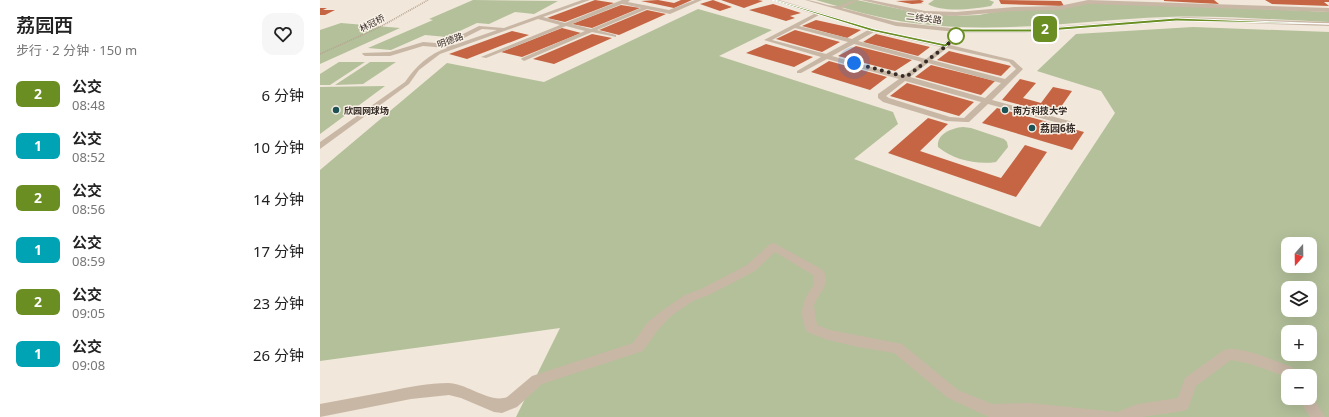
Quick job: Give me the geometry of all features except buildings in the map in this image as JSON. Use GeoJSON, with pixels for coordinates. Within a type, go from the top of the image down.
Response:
{"type":"FeatureCollection","features":[{"type":"Feature","properties":{"kind":"street","name":"明德路"},"geometry":{"type":"LineString","coordinates":[[320,146],[407,83],[418,68],[438,53],[453,45],[539,18],[587,0]]}},
{"type":"Feature","properties":{"kind":"street"},"geometry":{"type":"LineString","coordinates":[[484,57],[624,1],[670,12],[699,0]]}},
{"type":"Feature","properties":{"kind":"street"},"geometry":{"type":"LineString","coordinates":[[774,0],[873,30],[946,46],[1011,61],[1020,69],[966,120],[949,119],[886,100],[881,96],[946,46],[960,31]]}},
{"type":"Feature","properties":{"kind":"street","name":"二线关路"},"geometry":{"type":"LineString","coordinates":[[808,0],[896,24],[960,31],[1025,31],[1183,19],[1329,24]]}},
{"type":"Feature","properties":{"kind":"street"},"geometry":{"type":"LineString","coordinates":[[836,8],[856,0]]}},
{"type":"Feature","properties":{"kind":"street"},"geometry":{"type":"LineString","coordinates":[[864,0],[925,13],[954,14],[978,14],[1014,9],[1059,8],[1088,2],[1329,10]]}},
{"type":"Feature","properties":{"kind":"street"},"geometry":{"type":"LineString","coordinates":[[1148,0],[1183,19]]}},
{"type":"Feature","properties":{"kind":"street"},"geometry":{"type":"LineString","coordinates":[[524,59],[647,7]]}},
{"type":"Feature","properties":{"kind":"street"},"geometry":{"type":"LineString","coordinates":[[818,14],[767,40],[906,77],[1070,124]]}},
{"type":"Feature","properties":{"kind":"street"},"geometry":{"type":"LineString","coordinates":[[539,18],[614,36]]}},
{"type":"Feature","properties":{"kind":"street"},"geometry":{"type":"LineString","coordinates":[[794,26],[1007,82]]}},
{"type":"Feature","properties":{"kind":"street"},"geometry":{"type":"LineString","coordinates":[[365,54],[390,54],[418,44],[453,45],[481,27],[506,29]]}},
{"type":"Feature","properties":{"kind":"street"},"geometry":{"type":"LineString","coordinates":[[799,72],[873,30]]}},
{"type":"Feature","properties":{"kind":"street"},"geometry":{"type":"LineString","coordinates":[[320,411],[411,393],[449,389],[463,392],[494,405],[502,406],[512,402],[537,380],[638,347],[653,326],[667,313],[689,298],[716,287],[751,268],[774,247],[819,273],[820,286],[810,298],[806,309],[812,328],[828,335],[858,342],[897,348],[953,394],[991,411],[1030,410],[1113,417]]}},
{"type":"Feature","properties":{"kind":"street"},"geometry":{"type":"LineString","coordinates":[[1121,417],[1138,411],[1183,404],[1190,382],[1229,354],[1247,357],[1281,369]]}},
{"type":"Feature","properties":{"kind":"street"},"geometry":{"type":"LineString","coordinates":[[1310,405],[1318,417]]}},
{"type":"Feature","properties":{"kind":"path","name":"林冠桥"},"geometry":{"type":"LineString","coordinates":[[320,54],[380,27],[428,0]]}},
{"type":"Feature","properties":{"kind":"green space"},"geometry":{"type":"Polygon","coordinates":[[[473,0],[558,1],[534,14],[515,12],[489,24],[477,23],[447,37],[425,35],[391,50],[368,48],[433,20],[429,19],[473,0]]]}},
{"type":"Feature","properties":{"kind":"green space"},"geometry":{"type":"Polygon","coordinates":[[[816,0],[857,0],[909,11],[954,16],[979,15],[1005,10],[1050,10],[1081,3],[1132,3],[1329,12],[1329,22],[1227,17],[1166,17],[1040,26],[976,28],[913,23],[888,19],[816,0]]]}},
{"type":"Feature","properties":{"kind":"green space"},"geometry":{"type":"Polygon","coordinates":[[[934,0],[989,0],[994,2],[991,6],[984,7],[968,9],[942,9],[928,4],[934,0]]]}},
{"type":"Feature","properties":{"kind":"green space"},"geometry":{"type":"Polygon","coordinates":[[[698,9],[772,30],[719,56],[893,112],[898,124],[854,159],[1040,227],[1115,113],[1101,91],[1037,71],[1076,34],[1193,27],[1329,32],[1329,417],[516,417],[560,328],[320,361],[320,170],[447,63],[544,82],[698,9]]]}},
{"type":"Feature","properties":{"kind":"green space"},"geometry":{"type":"Polygon","coordinates":[[[341,23],[400,28],[320,64],[320,30],[341,23]]]}},
{"type":"Feature","properties":{"kind":"green space"},"geometry":{"type":"Polygon","coordinates":[[[339,62],[365,62],[330,85],[320,85],[320,74],[339,62]]]}},
{"type":"Feature","properties":{"kind":"green space"},"geometry":{"type":"Polygon","coordinates":[[[370,62],[396,62],[363,84],[335,85],[370,62]]]}},
{"type":"Feature","properties":{"kind":"green space","name":"欣园网球场"},"geometry":{"type":"Polygon","coordinates":[[[385,86],[320,134],[320,87],[385,86]]]}},
{"type":"Feature","properties":{"kind":"green space"},"geometry":{"type":"Polygon","coordinates":[[[963,127],[971,128],[1004,139],[1007,142],[1008,147],[996,162],[981,163],[958,158],[944,152],[938,147],[938,142],[942,135],[950,130],[963,127]]]}},
{"type":"Feature","properties":{"kind":"bus line","name":"2"},"geometry":{"type":"LineString","coordinates":[[774,0],[873,30],[946,46],[960,31],[1036,30],[1176,19],[1329,24]]}},
{"type":"Feature","properties":{"kind":"place","name":"欣园网球场"},"geometry":{"type":"Point","coordinates":[336,110]}},
{"type":"Feature","properties":{"kind":"place","name":"南方科技大学"},"geometry":{"type":"Point","coordinates":[1005,110]}},
{"type":"Feature","properties":{"kind":"place","name":"荔园6栋"},"geometry":{"type":"Point","coordinates":[1032,128]}},
{"type":"Feature","properties":{"kind":"route"},"geometry":{"type":"LineString","coordinates":[[854,63],[906,77],[946,46],[957,35],[956,36]]}}]}
